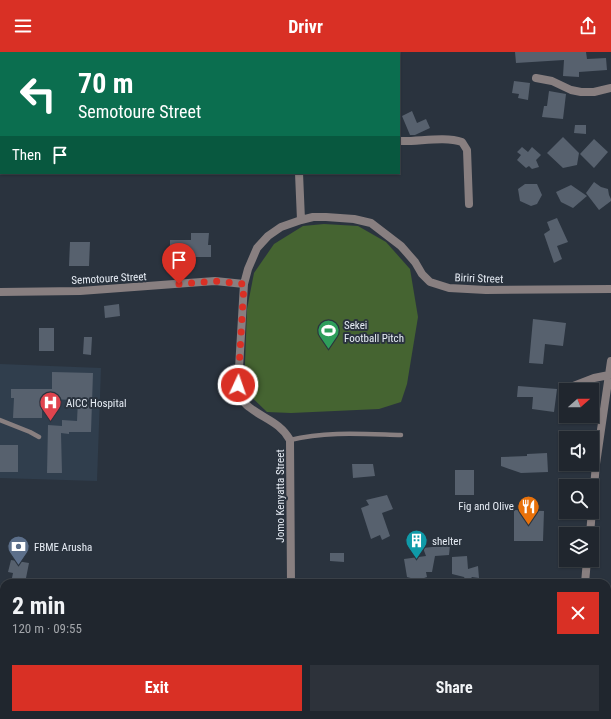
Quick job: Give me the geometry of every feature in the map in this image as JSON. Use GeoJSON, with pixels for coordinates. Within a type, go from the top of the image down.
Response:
{"type":"FeatureCollection","features":[{"type":"Feature","properties":{"kind":"street"},"geometry":{"type":"LineString","coordinates":[[536,78],[552,81],[571,90],[581,92],[594,92],[611,88]]}},
{"type":"Feature","properties":{"kind":"street"},"geometry":{"type":"LineString","coordinates":[[400,141],[457,140],[462,142],[467,150],[469,204]]}},
{"type":"Feature","properties":{"kind":"street"},"geometry":{"type":"LineString","coordinates":[[299,174],[301,220]]}},
{"type":"Feature","properties":{"kind":"street","name":"Biriri Street"},"geometry":{"type":"LineString","coordinates":[[301,220],[313,217],[326,217],[354,219],[371,223],[401,246],[415,262],[422,274],[430,282],[449,288],[486,290],[611,289]]}},
{"type":"Feature","properties":{"kind":"street","name":"Jomo Kenyatta Street"},"geometry":{"type":"LineString","coordinates":[[291,579],[290,440],[285,431],[274,422],[248,407],[241,396],[238,385],[244,284],[257,248],[268,236],[281,228],[301,220]]}},
{"type":"Feature","properties":{"kind":"street","name":"Semotoure Street"},"geometry":{"type":"LineString","coordinates":[[0,292],[80,291],[215,281],[244,284]]}},
{"type":"Feature","properties":{"kind":"street"},"geometry":{"type":"LineString","coordinates":[[591,527],[596,464],[611,361]]}},
{"type":"Feature","properties":{"kind":"street"},"geometry":{"type":"LineString","coordinates":[[581,383],[594,378],[609,375]]}},
{"type":"Feature","properties":{"kind":"street"},"geometry":{"type":"LineString","coordinates":[[586,579],[587,567]]}},
{"type":"Feature","properties":{"kind":"lane"},"geometry":{"type":"LineString","coordinates":[[0,420],[39,437]]}},
{"type":"Feature","properties":{"kind":"lane"},"geometry":{"type":"LineString","coordinates":[[290,440],[308,435],[330,434],[401,435]]}},
{"type":"Feature","properties":{"kind":"shaded area","name":"AICC Hospital"},"geometry":{"type":"Polygon","coordinates":[[[0,364],[101,368],[97,481],[0,478],[0,364]]]}},
{"type":"Feature","properties":{"kind":"green space","name":"Sekei Football Pitch"},"geometry":{"type":"Polygon","coordinates":[[[324,224],[358,226],[386,242],[410,269],[418,317],[407,384],[401,402],[379,409],[291,413],[267,412],[244,390],[247,309],[254,273],[274,244],[303,226],[324,224]]]}},
{"type":"Feature","properties":{"kind":"building"},"geometry":{"type":"Polygon","coordinates":[[[515,52],[586,52],[587,59],[606,58],[607,70],[579,72],[579,77],[563,76],[564,60],[516,63],[515,52]]]}},
{"type":"Feature","properties":{"kind":"building"},"geometry":{"type":"Polygon","coordinates":[[[514,81],[530,83],[528,100],[518,98],[519,94],[512,93],[514,81]]]}},
{"type":"Feature","properties":{"kind":"building"},"geometry":{"type":"Polygon","coordinates":[[[549,91],[566,94],[563,119],[542,117],[544,106],[547,106],[549,91]]]}},
{"type":"Feature","properties":{"kind":"building"},"geometry":{"type":"Polygon","coordinates":[[[412,111],[417,123],[426,119],[430,128],[415,135],[410,135],[402,116],[412,111]]]}},
{"type":"Feature","properties":{"kind":"building"},"geometry":{"type":"Polygon","coordinates":[[[575,125],[586,125],[586,134],[574,133],[575,125]]]}},
{"type":"Feature","properties":{"kind":"building"},"geometry":{"type":"Polygon","coordinates":[[[563,137],[579,153],[577,165],[563,168],[547,153],[563,137]]]}},
{"type":"Feature","properties":{"kind":"building"},"geometry":{"type":"Polygon","coordinates":[[[594,139],[608,152],[594,168],[580,154],[594,139]]]}},
{"type":"Feature","properties":{"kind":"building"},"geometry":{"type":"Polygon","coordinates":[[[522,147],[528,152],[532,147],[541,155],[536,160],[539,167],[532,169],[529,166],[526,168],[517,160],[521,155],[517,152],[522,147]]]}},
{"type":"Feature","properties":{"kind":"building"},"geometry":{"type":"Polygon","coordinates":[[[594,182],[601,187],[608,189],[611,199],[611,201],[599,210],[586,193],[594,182]]]}},
{"type":"Feature","properties":{"kind":"building"},"geometry":{"type":"Polygon","coordinates":[[[525,184],[537,184],[542,195],[537,204],[531,206],[520,201],[518,189],[525,184]]]}},
{"type":"Feature","properties":{"kind":"building"},"geometry":{"type":"Polygon","coordinates":[[[571,185],[587,196],[573,208],[561,202],[556,192],[571,185]]]}},
{"type":"Feature","properties":{"kind":"building"},"geometry":{"type":"Polygon","coordinates":[[[557,218],[568,242],[557,246],[562,259],[554,263],[544,234],[550,230],[547,222],[557,218]]]}},
{"type":"Feature","properties":{"kind":"building"},"geometry":{"type":"Polygon","coordinates":[[[191,233],[209,233],[208,245],[211,245],[211,257],[180,257],[180,264],[170,264],[170,240],[191,240],[191,233]]]}},
{"type":"Feature","properties":{"kind":"building"},"geometry":{"type":"Polygon","coordinates":[[[70,242],[90,242],[89,266],[69,266],[70,242]]]}},
{"type":"Feature","properties":{"kind":"building"},"geometry":{"type":"Polygon","coordinates":[[[119,304],[120,316],[105,318],[104,306],[119,304]]]}},
{"type":"Feature","properties":{"kind":"building"},"geometry":{"type":"Polygon","coordinates":[[[533,319],[566,323],[563,346],[545,344],[543,364],[529,363],[533,319]]]}},
{"type":"Feature","properties":{"kind":"building"},"geometry":{"type":"Polygon","coordinates":[[[39,328],[54,328],[54,351],[39,351],[39,328]]]}},
{"type":"Feature","properties":{"kind":"building"},"geometry":{"type":"Polygon","coordinates":[[[84,337],[92,337],[91,355],[83,354],[84,337]]]}},
{"type":"Feature","properties":{"kind":"building"},"geometry":{"type":"Polygon","coordinates":[[[52,372],[93,373],[91,432],[69,432],[69,434],[61,433],[62,473],[47,473],[48,425],[62,426],[62,420],[77,421],[78,400],[42,399],[42,418],[13,418],[14,398],[11,398],[11,389],[52,389],[52,372]]]}},
{"type":"Feature","properties":{"kind":"building"},"geometry":{"type":"Polygon","coordinates":[[[518,386],[557,389],[554,412],[532,409],[533,397],[517,397],[518,386]]]}},
{"type":"Feature","properties":{"kind":"building"},"geometry":{"type":"Polygon","coordinates":[[[0,445],[18,445],[18,472],[0,472],[0,445]]]}},
{"type":"Feature","properties":{"kind":"building"},"geometry":{"type":"Polygon","coordinates":[[[547,453],[548,472],[521,473],[501,466],[501,457],[527,456],[527,454],[547,453]]]}},
{"type":"Feature","properties":{"kind":"building"},"geometry":{"type":"Polygon","coordinates":[[[352,464],[373,464],[375,476],[353,478],[352,464]]]}},
{"type":"Feature","properties":{"kind":"building"},"geometry":{"type":"Polygon","coordinates":[[[455,470],[474,470],[474,495],[455,495],[455,470]]]}},
{"type":"Feature","properties":{"kind":"building"},"geometry":{"type":"Polygon","coordinates":[[[387,495],[393,509],[382,513],[390,536],[382,540],[380,535],[371,539],[361,508],[369,505],[366,500],[387,495]]]}},
{"type":"Feature","properties":{"kind":"building","name":"Fig and Olive"},"geometry":{"type":"Polygon","coordinates":[[[514,510],[544,511],[543,541],[514,541],[514,510]]]}},
{"type":"Feature","properties":{"kind":"building","name":"shelter"},"geometry":{"type":"Polygon","coordinates":[[[450,545],[449,555],[435,556],[432,572],[426,572],[427,577],[414,579],[407,577],[404,559],[426,556],[423,548],[450,545]]]}},
{"type":"Feature","properties":{"kind":"building"},"geometry":{"type":"Polygon","coordinates":[[[330,553],[344,553],[344,562],[330,561],[330,553]]]}},
{"type":"Feature","properties":{"kind":"building"},"geometry":{"type":"Polygon","coordinates":[[[467,556],[468,569],[478,566],[479,578],[472,577],[470,579],[465,579],[464,577],[452,574],[452,557],[467,556]]]}},
{"type":"Feature","properties":{"kind":"building","name":"FBME Arusha"},"geometry":{"type":"Polygon","coordinates":[[[11,560],[29,563],[26,579],[12,579],[13,573],[8,572],[11,560]]]}},
{"type":"Feature","properties":{"kind":"place","name":"Sekei Football Pitch"},"geometry":{"type":"Point","coordinates":[329,350]}},
{"type":"Feature","properties":{"kind":"place","name":"AICC Hospital"},"geometry":{"type":"Point","coordinates":[50,422]}},
{"type":"Feature","properties":{"kind":"place","name":"Fig and Olive"},"geometry":{"type":"Point","coordinates":[529,526]}},
{"type":"Feature","properties":{"kind":"place","name":"shelter"},"geometry":{"type":"Point","coordinates":[417,560]}},
{"type":"Feature","properties":{"kind":"place","name":"FBME Arusha"},"geometry":{"type":"Point","coordinates":[19,566]}},
{"type":"Feature","properties":{"kind":"route"},"geometry":{"type":"LineString","coordinates":[[179,284],[215,281],[244,284],[238,385]]}}]}
